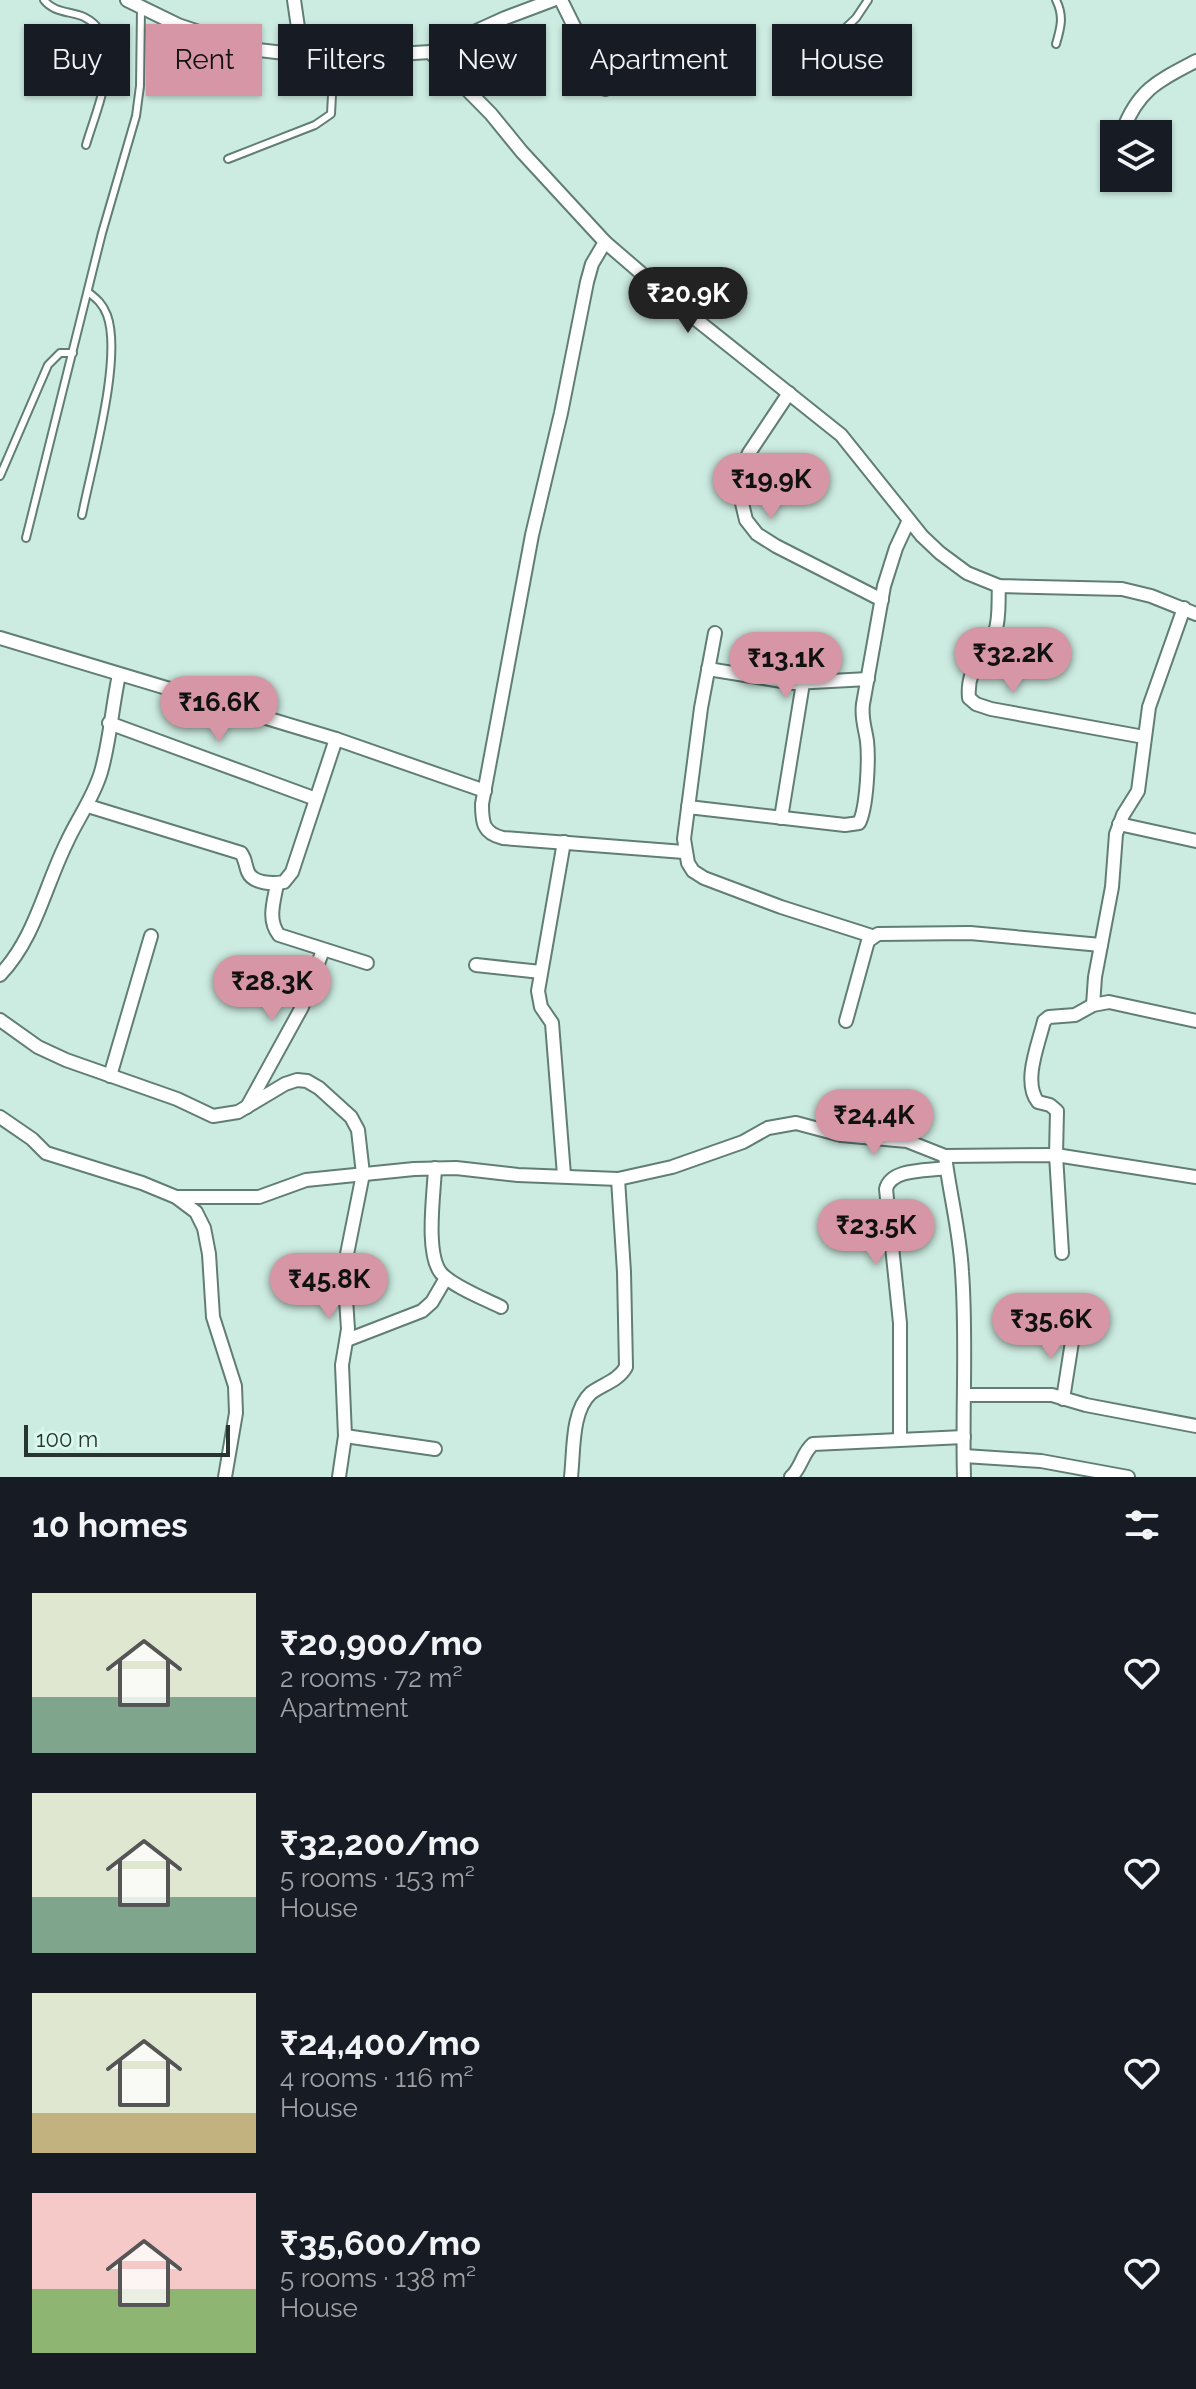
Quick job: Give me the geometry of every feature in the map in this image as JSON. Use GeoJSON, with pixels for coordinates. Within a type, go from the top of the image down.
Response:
{"type":"FeatureCollection","features":[{"type":"Feature","properties":{"kind":"street"},"geometry":{"type":"LineString","coordinates":[[127,0],[178,25],[250,49],[278,52]]}},
{"type":"Feature","properties":{"kind":"street"},"geometry":{"type":"LineString","coordinates":[[294,0],[297,24]]}},
{"type":"Feature","properties":{"kind":"street"},"geometry":{"type":"LineString","coordinates":[[492,24],[553,0]]}},
{"type":"Feature","properties":{"kind":"street"},"geometry":{"type":"LineString","coordinates":[[561,0],[573,24]]}},
{"type":"Feature","properties":{"kind":"street"},"geometry":{"type":"LineString","coordinates":[[1127,120],[1142,94],[1157,82],[1196,61]]}},
{"type":"Feature","properties":{"kind":"street"},"geometry":{"type":"LineString","coordinates":[[474,96],[605,242],[841,435],[922,536],[954,564],[982,581],[999,586],[1122,589],[1190,611],[1155,688],[1144,737],[1138,791],[1119,824],[1093,1005]]}},
{"type":"Feature","properties":{"kind":"street"},"geometry":{"type":"LineString","coordinates":[[605,242],[592,264],[587,282],[561,413],[532,535],[485,791],[483,824],[493,835],[684,852]]}},
{"type":"Feature","properties":{"kind":"street"},"geometry":{"type":"LineString","coordinates":[[789,393],[742,468],[741,499],[746,520],[757,534],[776,546],[882,600]]}},
{"type":"Feature","properties":{"kind":"street"},"geometry":{"type":"LineString","coordinates":[[688,807],[845,825],[859,823],[863,810],[867,745],[861,719],[888,568],[909,520]]}},
{"type":"Feature","properties":{"kind":"street"},"geometry":{"type":"LineString","coordinates":[[999,586],[994,636],[968,679],[969,698],[991,709],[1144,737]]}},
{"type":"Feature","properties":{"kind":"street"},"geometry":{"type":"LineString","coordinates":[[715,633],[688,807],[684,852],[693,871],[781,907],[872,936],[956,933],[1101,945]]}},
{"type":"Feature","properties":{"kind":"street"},"geometry":{"type":"LineString","coordinates":[[0,638],[336,739],[485,791]]}},
{"type":"Feature","properties":{"kind":"street"},"geometry":{"type":"LineString","coordinates":[[708,669],[763,680],[803,683],[868,679]]}},
{"type":"Feature","properties":{"kind":"street"},"geometry":{"type":"LineString","coordinates":[[0,975],[19,954],[29,936],[66,843],[88,806],[101,772],[119,675]]}},
{"type":"Feature","properties":{"kind":"street"},"geometry":{"type":"LineString","coordinates":[[781,818],[803,683]]}},
{"type":"Feature","properties":{"kind":"street"},"geometry":{"type":"LineString","coordinates":[[109,723],[316,799]]}},
{"type":"Feature","properties":{"kind":"street"},"geometry":{"type":"LineString","coordinates":[[88,806],[241,853],[249,875],[277,884],[284,882],[292,872],[336,739]]}},
{"type":"Feature","properties":{"kind":"street"},"geometry":{"type":"LineString","coordinates":[[1119,824],[1196,841]]}},
{"type":"Feature","properties":{"kind":"street"},"geometry":{"type":"LineString","coordinates":[[564,842],[539,999],[552,1023],[564,1175]]}},
{"type":"Feature","properties":{"kind":"street"},"geometry":{"type":"LineString","coordinates":[[277,884],[272,910],[274,929],[289,940],[367,963]]}},
{"type":"Feature","properties":{"kind":"street"},"geometry":{"type":"LineString","coordinates":[[110,1076],[151,936]]}},
{"type":"Feature","properties":{"kind":"street"},"geometry":{"type":"LineString","coordinates":[[846,1021],[872,936]]}},
{"type":"Feature","properties":{"kind":"street"},"geometry":{"type":"LineString","coordinates":[[247,1107],[302,1007],[323,950]]}},
{"type":"Feature","properties":{"kind":"street"},"geometry":{"type":"LineString","coordinates":[[476,965],[541,972]]}},
{"type":"Feature","properties":{"kind":"street"},"geometry":{"type":"LineString","coordinates":[[1062,1253],[1056,1155],[1057,1111],[1050,1105],[1038,1102],[1032,1083],[1044,1021],[1049,1017],[1075,1015],[1102,1002],[1196,1021]]}},
{"type":"Feature","properties":{"kind":"street"},"geometry":{"type":"LineString","coordinates":[[0,1020],[38,1047],[177,1099],[213,1116],[227,1116],[297,1080],[307,1081],[319,1088],[342,1107],[358,1130],[363,1174],[344,1269],[347,1340],[342,1365],[345,1436],[339,1477]]}},
{"type":"Feature","properties":{"kind":"street"},"geometry":{"type":"LineString","coordinates":[[0,1117],[46,1153],[142,1183],[176,1197],[196,1212],[204,1228],[209,1254],[213,1317],[235,1386],[236,1413],[225,1477]]}},
{"type":"Feature","properties":{"kind":"street"},"geometry":{"type":"LineString","coordinates":[[176,1197],[259,1197],[306,1180],[435,1168],[618,1179],[672,1167],[743,1142],[768,1128],[796,1123],[841,1135],[907,1141],[946,1162]]}},
{"type":"Feature","properties":{"kind":"street"},"geometry":{"type":"LineString","coordinates":[[900,1439],[900,1323],[886,1189],[888,1182],[896,1176],[946,1162],[1056,1155],[1196,1177]]}},
{"type":"Feature","properties":{"kind":"street"},"geometry":{"type":"LineString","coordinates":[[946,1162],[960,1237],[965,1325],[964,1477]]}},
{"type":"Feature","properties":{"kind":"street"},"geometry":{"type":"LineString","coordinates":[[435,1168],[435,1264],[446,1278],[501,1307]]}},
{"type":"Feature","properties":{"kind":"street"},"geometry":{"type":"LineString","coordinates":[[571,1477],[577,1423],[583,1402],[621,1375],[626,1367],[625,1286],[618,1179]]}},
{"type":"Feature","properties":{"kind":"street"},"geometry":{"type":"LineString","coordinates":[[347,1340],[422,1311],[432,1302],[446,1278]]}},
{"type":"Feature","properties":{"kind":"street"},"geometry":{"type":"LineString","coordinates":[[1063,1399],[1074,1329]]}},
{"type":"Feature","properties":{"kind":"street"},"geometry":{"type":"LineString","coordinates":[[964,1395],[1038,1393],[1196,1426]]}},
{"type":"Feature","properties":{"kind":"street"},"geometry":{"type":"LineString","coordinates":[[345,1436],[435,1449]]}},
{"type":"Feature","properties":{"kind":"street"},"geometry":{"type":"LineString","coordinates":[[791,1477],[798,1471],[808,1448],[813,1444],[964,1437]]}},
{"type":"Feature","properties":{"kind":"street"},"geometry":{"type":"LineString","coordinates":[[964,1456],[1041,1461],[1128,1477]]}},
{"type":"Feature","properties":{"kind":"lane"},"geometry":{"type":"LineString","coordinates":[[44,0],[55,9],[83,17],[92,23],[102,33],[107,45],[105,77],[86,145]]}},
{"type":"Feature","properties":{"kind":"lane"},"geometry":{"type":"LineString","coordinates":[[850,24],[868,0]]}},
{"type":"Feature","properties":{"kind":"lane"},"geometry":{"type":"LineString","coordinates":[[1056,0],[1062,24],[1056,44]]}},
{"type":"Feature","properties":{"kind":"lane"},"geometry":{"type":"LineString","coordinates":[[26,538],[102,233],[136,116],[140,86],[141,9]]}},
{"type":"Feature","properties":{"kind":"lane"},"geometry":{"type":"LineString","coordinates":[[228,159],[315,125],[331,114],[332,96]]}},
{"type":"Feature","properties":{"kind":"lane"},"geometry":{"type":"LineString","coordinates":[[82,515],[112,351],[102,303],[88,292]]}},
{"type":"Feature","properties":{"kind":"lane"},"geometry":{"type":"LineString","coordinates":[[0,476],[48,365],[60,353],[73,353]]}}]}
